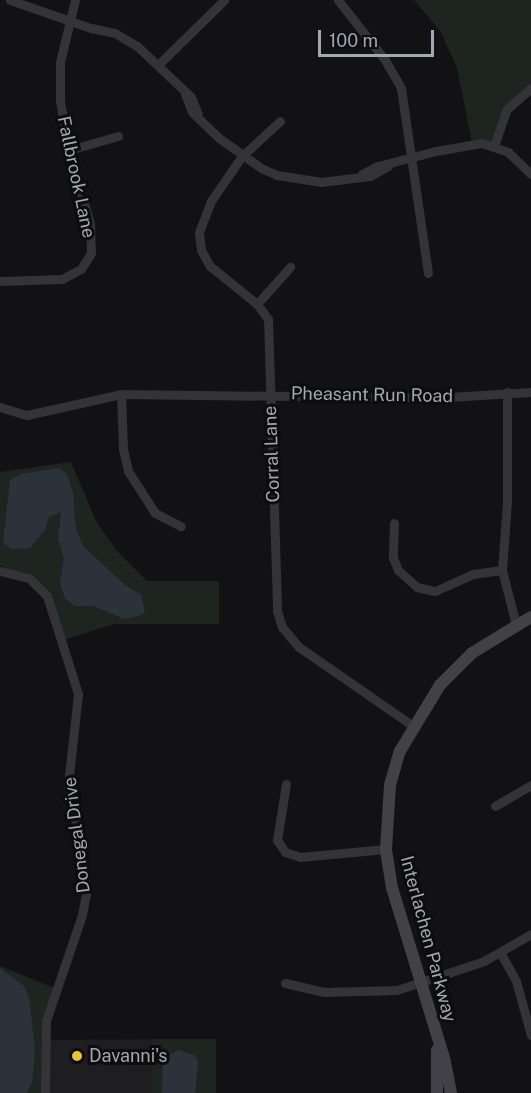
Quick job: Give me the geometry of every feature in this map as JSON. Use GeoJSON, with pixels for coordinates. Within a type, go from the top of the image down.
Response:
{"type":"FeatureCollection","features":[{"type":"Feature","properties":{"kind":"street"},"geometry":{"type":"LineString","coordinates":[[0,1],[11,0],[91,28],[101,35],[123,39],[160,63],[185,94],[184,101],[242,156],[261,168],[292,180],[321,182],[362,174],[467,143],[494,146],[508,152],[531,174]]}},
{"type":"Feature","properties":{"kind":"street","name":"Fallbrook Lane"},"geometry":{"type":"LineString","coordinates":[[0,281],[62,279],[87,261],[92,233],[69,150],[59,83],[75,0]]}},
{"type":"Feature","properties":{"kind":"street"},"geometry":{"type":"LineString","coordinates":[[160,63],[224,0]]}},
{"type":"Feature","properties":{"kind":"street"},"geometry":{"type":"LineString","coordinates":[[338,0],[385,60],[401,88],[428,273]]}},
{"type":"Feature","properties":{"kind":"street"},"geometry":{"type":"LineString","coordinates":[[494,146],[507,109],[531,88]]}},
{"type":"Feature","properties":{"kind":"street","name":"Corral Lane"},"geometry":{"type":"LineString","coordinates":[[280,121],[242,156],[211,201],[199,234],[201,250],[210,266],[257,304],[269,326],[269,394],[274,464],[275,596],[282,627],[299,647],[413,726]]}},
{"type":"Feature","properties":{"kind":"street"},"geometry":{"type":"LineString","coordinates":[[69,150],[118,136]]}},
{"type":"Feature","properties":{"kind":"street"},"geometry":{"type":"LineString","coordinates":[[257,304],[290,267]]}},
{"type":"Feature","properties":{"kind":"street"},"geometry":{"type":"LineString","coordinates":[[507,392],[507,502],[502,570],[516,625]]}},
{"type":"Feature","properties":{"kind":"street","name":"Pheasant Run Road"},"geometry":{"type":"LineString","coordinates":[[0,407],[27,415],[121,394],[269,394],[416,398],[531,392]]}},
{"type":"Feature","properties":{"kind":"street"},"geometry":{"type":"LineString","coordinates":[[121,394],[128,471],[155,513],[181,526]]}},
{"type":"Feature","properties":{"kind":"street"},"geometry":{"type":"LineString","coordinates":[[394,523],[393,558],[398,570],[417,587],[435,591],[473,573],[502,570]]}},
{"type":"Feature","properties":{"kind":"street","name":"Donegal Drive"},"geometry":{"type":"LineString","coordinates":[[0,571],[29,578],[47,596],[73,668],[78,694],[68,785],[86,894],[82,915],[46,1021],[45,1093]]}},
{"type":"Feature","properties":{"kind":"street","name":"Interlachen Parkway"},"geometry":{"type":"LineString","coordinates":[[451,1093],[392,888],[386,849],[390,785],[413,726],[425,704],[456,667],[531,617]]}},
{"type":"Feature","properties":{"kind":"street"},"geometry":{"type":"LineString","coordinates":[[286,784],[277,840],[285,852],[300,857],[386,849]]}},
{"type":"Feature","properties":{"kind":"street"},"geometry":{"type":"LineString","coordinates":[[495,806],[531,785]]}},
{"type":"Feature","properties":{"kind":"street"},"geometry":{"type":"LineString","coordinates":[[285,983],[324,992],[372,993],[421,983],[500,952],[531,934]]}},
{"type":"Feature","properties":{"kind":"street"},"geometry":{"type":"LineString","coordinates":[[500,952],[516,981],[531,1035]]}},
{"type":"Feature","properties":{"kind":"street","name":"Interlachen Parkway"},"geometry":{"type":"LineString","coordinates":[[437,1042],[437,1093]]}},
{"type":"Feature","properties":{"kind":"shaded area"},"geometry":{"type":"Polygon","coordinates":[[[414,0],[531,0],[531,88],[514,100],[494,146],[472,143],[457,68],[441,32],[414,0]]]}},
{"type":"Feature","properties":{"kind":"shaded area"},"geometry":{"type":"Polygon","coordinates":[[[71,462],[96,521],[117,551],[147,581],[219,581],[219,624],[114,624],[63,640],[43,590],[0,565],[0,472],[71,462]]]}},
{"type":"Feature","properties":{"kind":"shaded area"},"geometry":{"type":"Polygon","coordinates":[[[59,468],[67,474],[73,493],[76,529],[83,546],[125,585],[141,595],[145,611],[142,615],[124,619],[94,606],[75,606],[65,598],[60,584],[64,559],[58,539],[61,512],[49,517],[45,530],[30,548],[11,549],[3,542],[10,480],[21,474],[59,468]]]}},
{"type":"Feature","properties":{"kind":"shaded area"},"geometry":{"type":"Polygon","coordinates":[[[0,966],[57,989],[51,1006],[45,1093],[0,1093],[0,966]]]}},
{"type":"Feature","properties":{"kind":"shaded area"},"geometry":{"type":"Polygon","coordinates":[[[0,968],[24,986],[29,997],[35,1050],[32,1082],[27,1093],[0,1093],[0,968]]]}},
{"type":"Feature","properties":{"kind":"shaded area"},"geometry":{"type":"Polygon","coordinates":[[[152,1039],[216,1039],[216,1093],[152,1093],[152,1039]]]}},
{"type":"Feature","properties":{"kind":"shaded area"},"geometry":{"type":"Polygon","coordinates":[[[216,1039],[216,1093],[45,1093],[44,1040],[216,1039]]]}},
{"type":"Feature","properties":{"kind":"shaded area"},"geometry":{"type":"Polygon","coordinates":[[[178,1050],[194,1055],[198,1061],[195,1093],[162,1093],[163,1059],[178,1050]]]}},
{"type":"Feature","properties":{"kind":"place","name":"Davanni's"},"geometry":{"type":"Point","coordinates":[77,1056]}}]}
